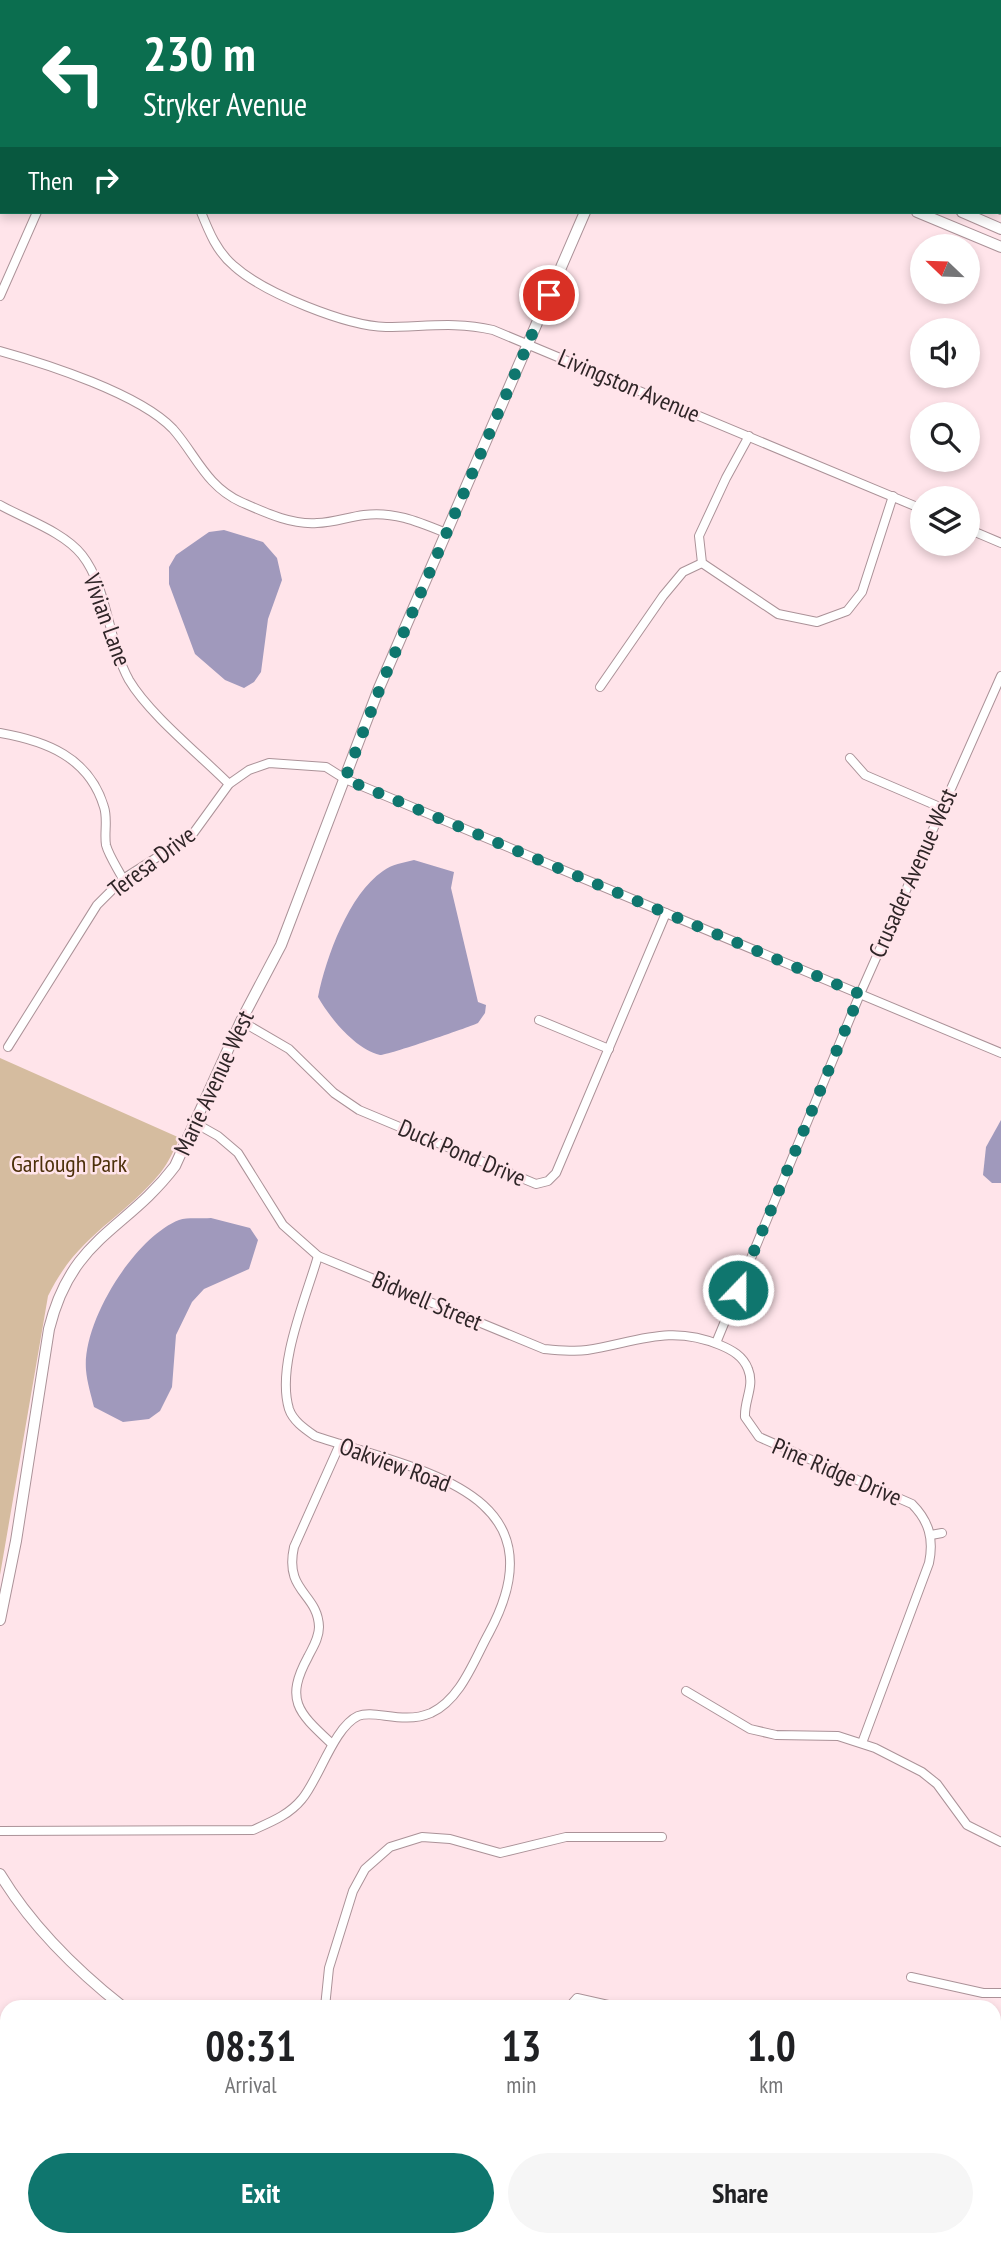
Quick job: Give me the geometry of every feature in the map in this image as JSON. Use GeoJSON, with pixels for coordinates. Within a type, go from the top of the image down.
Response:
{"type":"FeatureCollection","features":[{"type":"Feature","properties":{"kind":"street"},"geometry":{"type":"LineString","coordinates":[[0,296],[36,214]]}},
{"type":"Feature","properties":{"kind":"street","name":"Livingston Avenue"},"geometry":{"type":"LineString","coordinates":[[202,214],[214,243],[232,265],[256,284],[352,323],[385,327],[463,323],[493,330],[910,504]]}},
{"type":"Feature","properties":{"kind":"street","name":"Marie Avenue West"},"geometry":{"type":"LineString","coordinates":[[0,1620],[16,1541],[48,1329],[59,1296],[87,1249],[172,1170],[195,1124],[241,1021],[281,944],[382,683],[584,214]]}},
{"type":"Feature","properties":{"kind":"street"},"geometry":{"type":"LineString","coordinates":[[922,214],[1001,247]]}},
{"type":"Feature","properties":{"kind":"street"},"geometry":{"type":"LineString","coordinates":[[967,214],[1001,229]]}},
{"type":"Feature","properties":{"kind":"street"},"geometry":{"type":"LineString","coordinates":[[0,351],[40,362],[146,407],[173,430],[199,469],[216,487],[236,500],[274,516],[316,524],[388,514],[412,519],[446,533]]}},
{"type":"Feature","properties":{"kind":"street"},"geometry":{"type":"LineString","coordinates":[[749,436],[699,537],[702,563],[778,614],[817,622],[847,611],[862,592],[892,496]]}},
{"type":"Feature","properties":{"kind":"street","name":"Vivian Lane"},"geometry":{"type":"LineString","coordinates":[[0,505],[67,542],[81,554],[93,573],[117,654],[130,682],[229,784]]}},
{"type":"Feature","properties":{"kind":"street"},"geometry":{"type":"LineString","coordinates":[[980,534],[1001,543]]}},
{"type":"Feature","properties":{"kind":"street"},"geometry":{"type":"LineString","coordinates":[[600,687],[663,596],[683,572],[702,563]]}},
{"type":"Feature","properties":{"kind":"street","name":"Crusader Avenue West"},"geometry":{"type":"LineString","coordinates":[[716,1343],[860,994],[1001,676]]}},
{"type":"Feature","properties":{"kind":"street"},"geometry":{"type":"LineString","coordinates":[[0,733],[36,740],[60,749],[78,764],[93,782],[105,808],[107,846],[123,879]]}},
{"type":"Feature","properties":{"kind":"street"},"geometry":{"type":"LineString","coordinates":[[850,758],[865,775],[942,808]]}},
{"type":"Feature","properties":{"kind":"street","name":"Teresa Drive"},"geometry":{"type":"LineString","coordinates":[[8,1047],[97,905],[123,879],[192,835],[229,784],[249,770],[269,763],[326,767],[345,779],[1001,1053]]}},
{"type":"Feature","properties":{"kind":"street","name":"Duck Pond Drive"},"geometry":{"type":"LineString","coordinates":[[241,1021],[289,1049],[334,1093],[359,1110],[536,1184],[548,1181],[556,1173],[666,913]]}},
{"type":"Feature","properties":{"kind":"street"},"geometry":{"type":"LineString","coordinates":[[539,1020],[609,1049]]}},
{"type":"Feature","properties":{"kind":"street","name":"Bidwell Street"},"geometry":{"type":"LineString","coordinates":[[195,1124],[218,1136],[238,1153],[283,1225],[318,1256],[544,1349],[584,1351],[663,1333],[689,1335],[716,1343]]}},
{"type":"Feature","properties":{"kind":"street","name":"Oakview Road"},"geometry":{"type":"LineString","coordinates":[[0,1831],[253,1830],[279,1819],[300,1801],[314,1783],[332,1744],[356,1717],[370,1714],[413,1718],[432,1712],[449,1701],[461,1685],[503,1607],[513,1571],[511,1550],[503,1529],[491,1512],[472,1495],[441,1477],[315,1436],[301,1426],[289,1410],[285,1371],[318,1256]]}},
{"type":"Feature","properties":{"kind":"street","name":"Pine Ridge Drive"},"geometry":{"type":"LineString","coordinates":[[716,1343],[739,1355],[748,1368],[751,1384],[745,1411],[747,1423],[754,1434],[912,1504],[920,1512],[931,1535]]}},
{"type":"Feature","properties":{"kind":"street"},"geometry":{"type":"LineString","coordinates":[[332,1744],[303,1717],[295,1700],[296,1678],[317,1640],[319,1626],[314,1609],[295,1583],[290,1563],[294,1547],[340,1444]]}},
{"type":"Feature","properties":{"kind":"street"},"geometry":{"type":"LineString","coordinates":[[862,1743],[929,1563],[931,1535],[942,1533]]}},
{"type":"Feature","properties":{"kind":"street"},"geometry":{"type":"LineString","coordinates":[[686,1691],[750,1729],[776,1735],[825,1735],[862,1743],[922,1772],[937,1784],[967,1825],[1001,1842]]}},
{"type":"Feature","properties":{"kind":"street"},"geometry":{"type":"LineString","coordinates":[[326,2000],[329,1968],[354,1891],[365,1869],[390,1847],[422,1837],[441,1838],[500,1853],[566,1837],[663,1837]]}},
{"type":"Feature","properties":{"kind":"street"},"geometry":{"type":"LineString","coordinates":[[0,1874],[20,1907],[80,1973],[114,2000]]}},
{"type":"Feature","properties":{"kind":"street"},"geometry":{"type":"LineString","coordinates":[[911,1977],[983,1993],[1001,1993]]}},
{"type":"Feature","properties":{"kind":"green space","name":"Garlough Park"},"geometry":{"type":"Polygon","coordinates":[[[0,1058],[180,1138],[161,1172],[73,1257],[48,1296],[0,1575],[0,1058]]]}},
{"type":"Feature","properties":{"kind":"shaded area"},"geometry":{"type":"Polygon","coordinates":[[[224,530],[263,542],[277,558],[282,580],[268,619],[261,672],[254,682],[244,688],[225,680],[195,654],[169,584],[169,567],[176,555],[209,532],[224,530]]]}},
{"type":"Feature","properties":{"kind":"shaded area"},"geometry":{"type":"Polygon","coordinates":[[[414,860],[454,872],[451,888],[478,1002],[486,1005],[485,1013],[478,1023],[380,1055],[353,1040],[336,1023],[318,997],[333,946],[360,895],[371,881],[386,869],[414,860]]]}},
{"type":"Feature","properties":{"kind":"shaded area"},"geometry":{"type":"Polygon","coordinates":[[[1001,1120],[1001,1183],[992,1183],[983,1175],[986,1147],[1001,1120]]]}},
{"type":"Feature","properties":{"kind":"shaded area"},"geometry":{"type":"Polygon","coordinates":[[[211,1218],[250,1228],[258,1240],[249,1269],[204,1289],[192,1302],[176,1335],[172,1387],[160,1411],[149,1419],[123,1422],[94,1407],[86,1370],[87,1351],[102,1306],[114,1284],[145,1244],[162,1230],[183,1219],[211,1218]]]}},
{"type":"Feature","properties":{"kind":"route"},"geometry":{"type":"LineString","coordinates":[[549,295],[382,683],[345,779],[860,994],[738,1290]]}}]}
